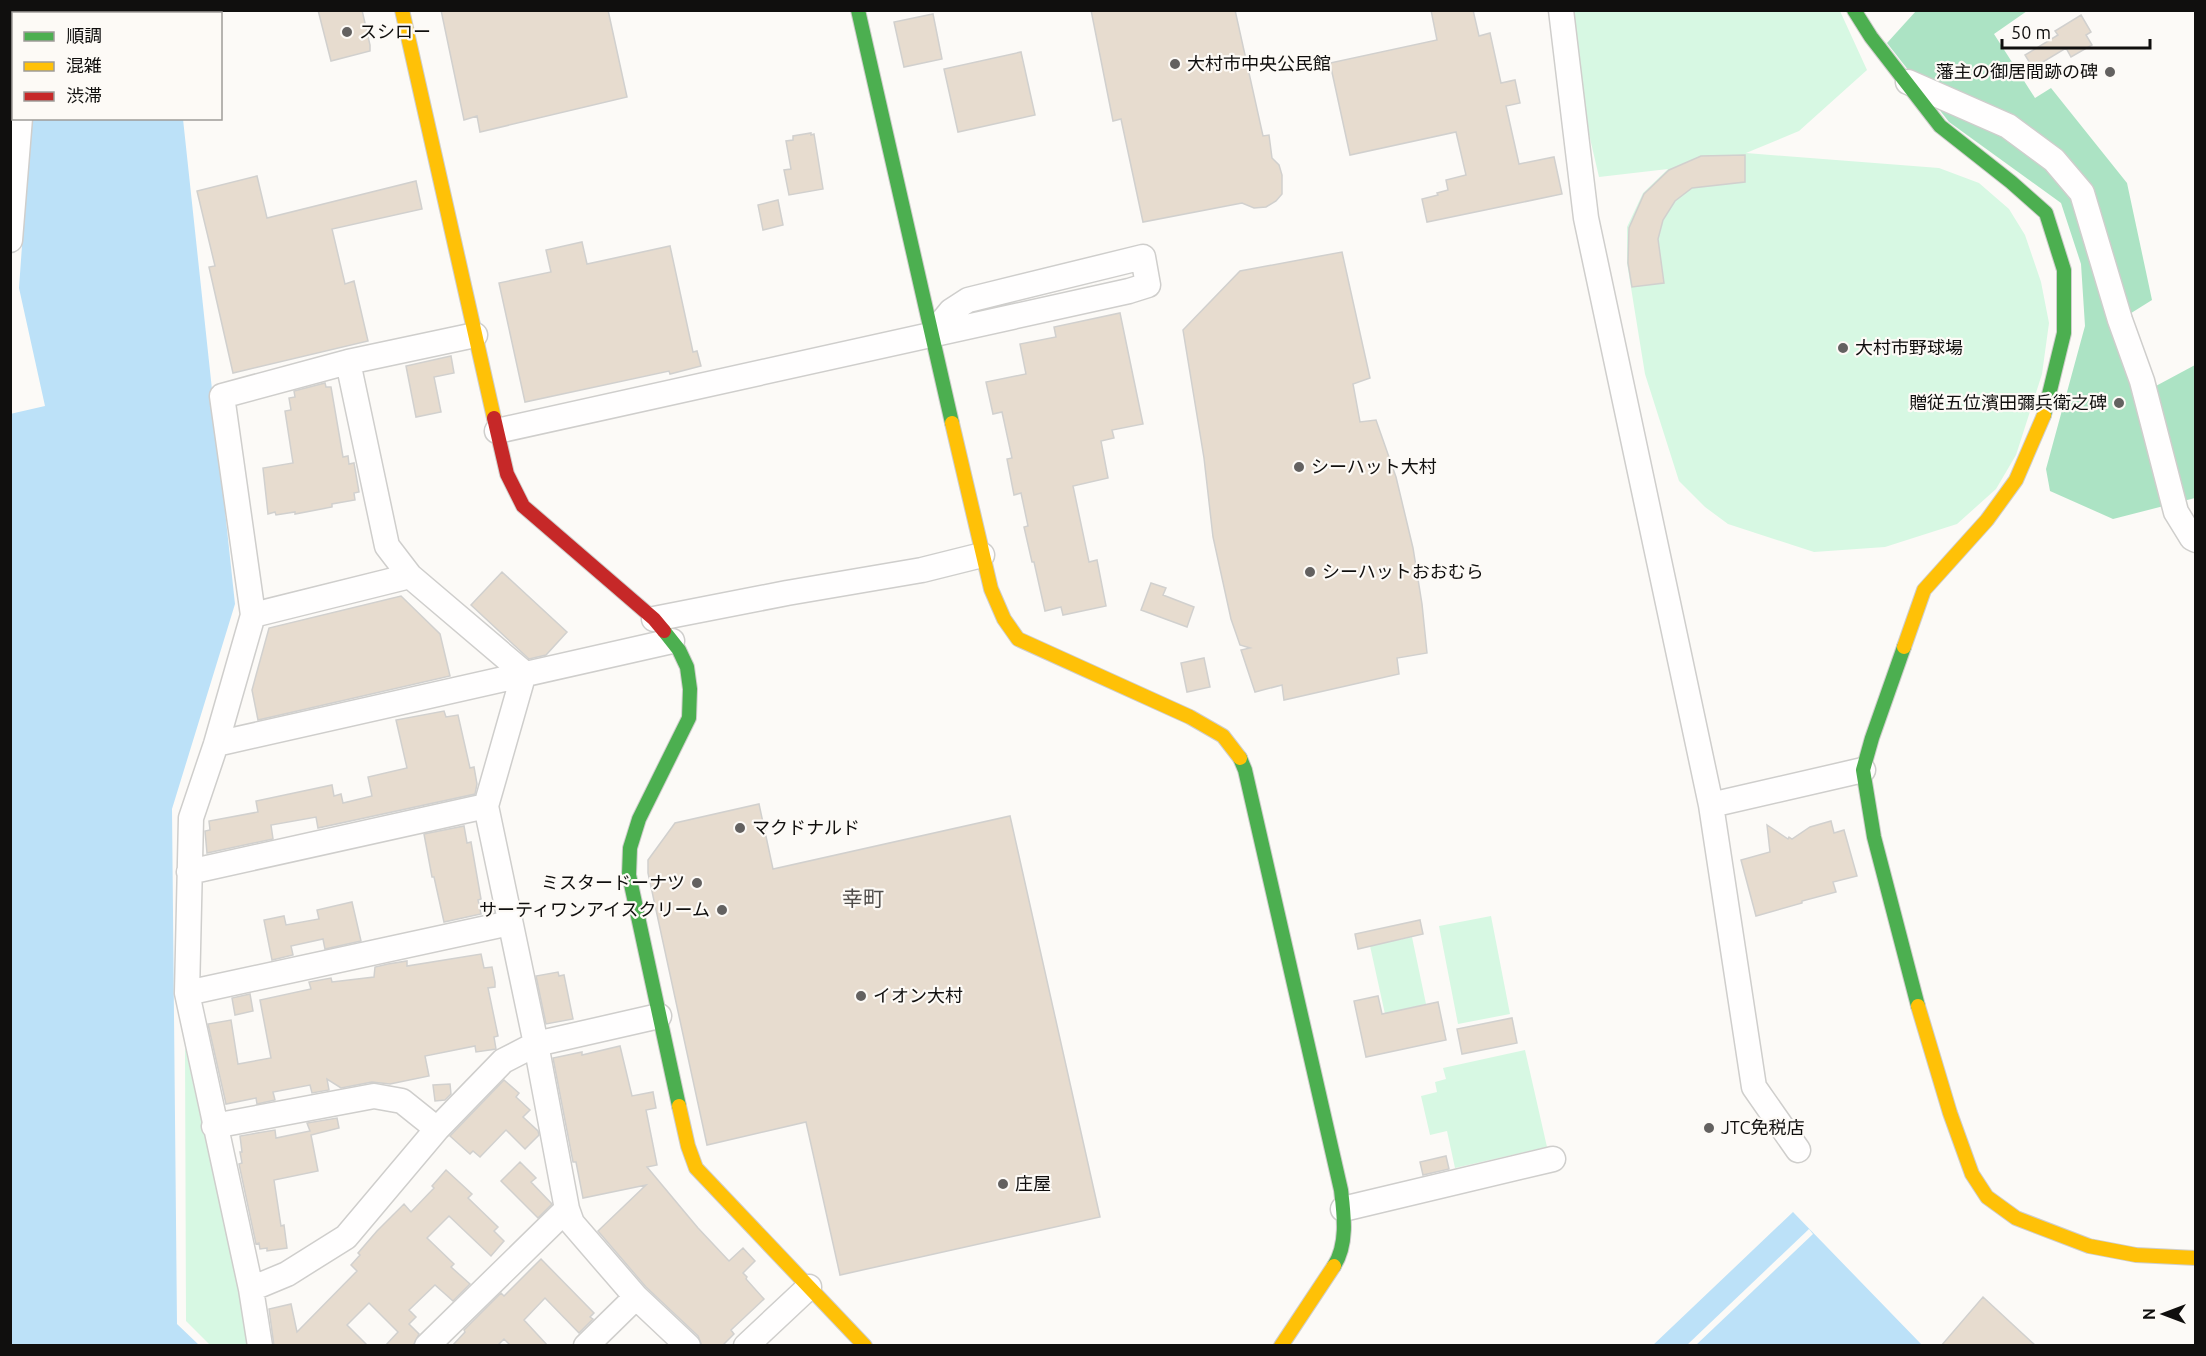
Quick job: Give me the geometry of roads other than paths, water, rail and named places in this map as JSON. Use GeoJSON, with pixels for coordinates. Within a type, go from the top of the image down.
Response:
{"type":"FeatureCollection","features":[{"type":"Feature","properties":{"kind":"main road"},"geometry":{"type":"LineString","coordinates":[[402,10],[507,474],[522,506],[654,619],[685,661],[691,702],[689,718],[639,819],[630,848],[629,875],[688,1146],[696,1168],[865,1346]]}},
{"type":"Feature","properties":{"kind":"main road"},"geometry":{"type":"LineString","coordinates":[[858,10],[982,555],[992,595],[1003,620],[1018,639],[1190,717],[1223,736],[1239,755],[1245,770],[1343,1209],[1345,1227],[1338,1260],[1281,1346]]}},
{"type":"Feature","properties":{"kind":"main road"},"geometry":{"type":"LineString","coordinates":[[1854,10],[1866,31],[1940,126],[2046,213],[2064,270],[2064,333],[2044,415],[2016,480],[1987,520],[1924,590],[1863,770],[1874,837],[1923,1025],[1968,1164],[1987,1197],[2016,1218],[2089,1246],[2136,1255],[2196,1258]]}},
{"type":"Feature","properties":{"kind":"street"},"geometry":{"type":"LineString","coordinates":[[1561,10],[1586,218],[1711,805],[1754,1088],[1798,1150]]}},
{"type":"Feature","properties":{"kind":"street"},"geometry":{"type":"LineString","coordinates":[[1906,81],[2008,126],[2054,160],[2082,193],[2120,320],[2142,381],[2176,512],[2192,538],[2196,540]]}},
{"type":"Feature","properties":{"kind":"street"},"geometry":{"type":"LineString","coordinates":[[10,240],[20,120]]}},
{"type":"Feature","properties":{"kind":"street"},"geometry":{"type":"LineString","coordinates":[[496,431],[1129,291],[1148,285],[1143,257],[968,300],[951,311],[933,333]]}},
{"type":"Feature","properties":{"kind":"street"},"geometry":{"type":"LineString","coordinates":[[260,1346],[251,1289],[214,1126],[188,993],[191,818],[216,744],[253,615],[222,396],[348,362],[476,335]]}},
{"type":"Feature","properties":{"kind":"street"},"geometry":{"type":"LineString","coordinates":[[348,362],[387,546],[410,576],[524,673]]}},
{"type":"Feature","properties":{"kind":"street"},"geometry":{"type":"LineString","coordinates":[[654,619],[922,570],[982,555]]}},
{"type":"Feature","properties":{"kind":"street"},"geometry":{"type":"LineString","coordinates":[[253,615],[410,576]]}},
{"type":"Feature","properties":{"kind":"street"},"geometry":{"type":"LineString","coordinates":[[216,744],[672,641]]}},
{"type":"Feature","properties":{"kind":"street"},"geometry":{"type":"LineString","coordinates":[[524,673],[486,806],[536,1044],[567,1209],[572,1223],[636,1297],[688,1346]]}},
{"type":"Feature","properties":{"kind":"street"},"geometry":{"type":"LineString","coordinates":[[1711,805],[1863,770]]}},
{"type":"Feature","properties":{"kind":"street"},"geometry":{"type":"LineString","coordinates":[[189,872],[486,806]]}},
{"type":"Feature","properties":{"kind":"street"},"geometry":{"type":"LineString","coordinates":[[188,993],[510,923]]}},
{"type":"Feature","properties":{"kind":"street"},"geometry":{"type":"LineString","coordinates":[[251,1289],[287,1274],[346,1237],[437,1129],[503,1060],[536,1044],[659,1016]]}},
{"type":"Feature","properties":{"kind":"street"},"geometry":{"type":"LineString","coordinates":[[214,1126],[374,1096],[402,1101],[437,1129]]}},
{"type":"Feature","properties":{"kind":"street"},"geometry":{"type":"LineString","coordinates":[[1343,1209],[1553,1159]]}},
{"type":"Feature","properties":{"kind":"street"},"geometry":{"type":"LineString","coordinates":[[427,1346],[567,1209]]}},
{"type":"Feature","properties":{"kind":"street"},"geometry":{"type":"LineString","coordinates":[[746,1346],[809,1287]]}},
{"type":"Feature","properties":{"kind":"street"},"geometry":{"type":"LineString","coordinates":[[586,1346],[636,1297]]}},
{"type":"Feature","properties":{"kind":"water"},"geometry":{"type":"Polygon","coordinates":[[[31,120],[183,120],[235,604],[172,809],[177,1324],[199,1345],[11,1345],[10,414],[45,406],[19,288],[31,120]]]}},
{"type":"Feature","properties":{"kind":"water"},"geometry":{"type":"Polygon","coordinates":[[[1793,1212],[1922,1345],[1652,1346],[1793,1212]]]}},
{"type":"Feature","properties":{"kind":"place","name":"スシロー"},"geometry":{"type":"Point","coordinates":[347,32]}},
{"type":"Feature","properties":{"kind":"place","name":"大村市中央公民館"},"geometry":{"type":"Point","coordinates":[1175,64]}},
{"type":"Feature","properties":{"kind":"place","name":"藩主の御居間跡の碑"},"geometry":{"type":"Point","coordinates":[2110,72]}},
{"type":"Feature","properties":{"kind":"place","name":"大村市野球場"},"geometry":{"type":"Point","coordinates":[1843,348]}},
{"type":"Feature","properties":{"kind":"place","name":"贈従五位濱田彌兵衛之碑"},"geometry":{"type":"Point","coordinates":[2119,403]}},
{"type":"Feature","properties":{"kind":"place","name":"シーハット大村"},"geometry":{"type":"Point","coordinates":[1299,467]}},
{"type":"Feature","properties":{"kind":"place","name":"シーハットおおむら"},"geometry":{"type":"Point","coordinates":[1310,572]}},
{"type":"Feature","properties":{"kind":"place","name":"マクドナルド"},"geometry":{"type":"Point","coordinates":[740,828]}},
{"type":"Feature","properties":{"kind":"place","name":"ミスタードーナツ"},"geometry":{"type":"Point","coordinates":[697,883]}},
{"type":"Feature","properties":{"kind":"place","name":"サーティワンアイスクリーム"},"geometry":{"type":"Point","coordinates":[722,910]}},
{"type":"Feature","properties":{"kind":"place","name":"イオン大村"},"geometry":{"type":"Point","coordinates":[861,996]}},
{"type":"Feature","properties":{"kind":"place","name":"JTC免税店"},"geometry":{"type":"Point","coordinates":[1709,1128]}},
{"type":"Feature","properties":{"kind":"place","name":"庄屋"},"geometry":{"type":"Point","coordinates":[1003,1184]}},
{"type":"Feature","properties":{"kind":"district","name":"幸町"},"geometry":{"type":"Point","coordinates":[863,899]}}]}
